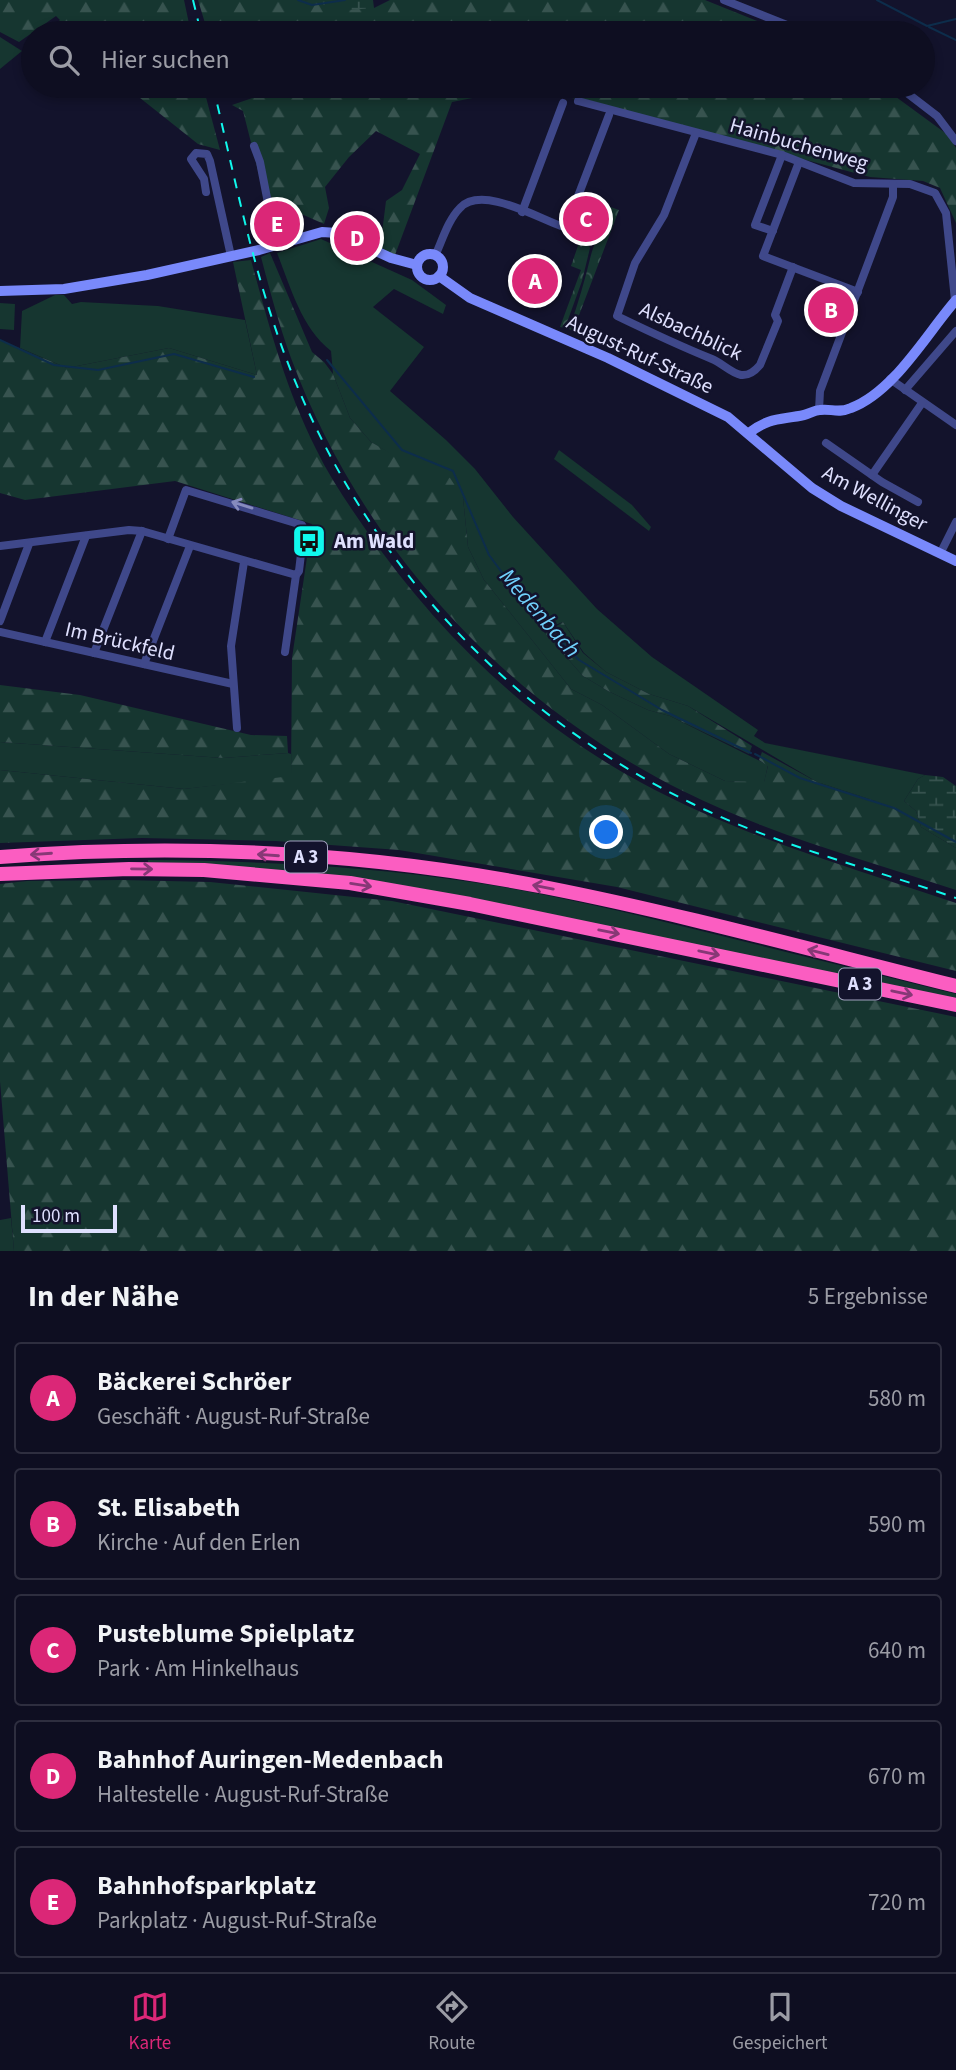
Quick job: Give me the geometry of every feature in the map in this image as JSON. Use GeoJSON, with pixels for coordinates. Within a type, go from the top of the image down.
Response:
{"type":"FeatureCollection","features":[{"type":"Feature","properties":{"kind":"highway","name":"A 3"},"geometry":{"type":"LineString","coordinates":[[0,857],[112,852],[203,852],[354,861],[451,872],[648,909],[956,986]]}},
{"type":"Feature","properties":{"kind":"highway","name":"A 3"},"geometry":{"type":"LineString","coordinates":[[0,874],[103,869],[204,870],[350,883],[483,906],[956,1004]]}},
{"type":"Feature","properties":{"kind":"main road"},"geometry":{"type":"LineString","coordinates":[[0,291],[64,289],[146,275],[232,256],[304,235],[330,231],[391,258],[417,265]]}},
{"type":"Feature","properties":{"kind":"main road"},"geometry":{"type":"LineString","coordinates":[[424,256],[435,256],[442,265],[439,276],[433,279],[424,279],[419,274],[417,265],[424,256]]}},
{"type":"Feature","properties":{"kind":"main road","name":"August-Ruf-Straße"},"geometry":{"type":"LineString","coordinates":[[439,276],[470,298],[608,358],[714,410],[749,433]]}},
{"type":"Feature","properties":{"kind":"main road"},"geometry":{"type":"LineString","coordinates":[[749,433],[772,419],[805,415],[819,410],[838,412],[872,397],[891,379],[956,300]]}},
{"type":"Feature","properties":{"kind":"main road","name":"Am Wellinger"},"geometry":{"type":"LineString","coordinates":[[749,433],[812,488],[841,506],[956,561]]}},
{"type":"Feature","properties":{"kind":"street"},"geometry":{"type":"LineString","coordinates":[[724,0],[777,21]]}},
{"type":"Feature","properties":{"kind":"street"},"geometry":{"type":"LineString","coordinates":[[914,98],[937,116],[956,141]]}},
{"type":"Feature","properties":{"kind":"street","name":"Hainbuchenweg"},"geometry":{"type":"LineString","coordinates":[[578,100],[782,155],[854,183],[922,187],[935,193],[946,213],[956,300]]}},
{"type":"Feature","properties":{"kind":"street"},"geometry":{"type":"LineString","coordinates":[[522,212],[563,103]]}},
{"type":"Feature","properties":{"kind":"street"},"geometry":{"type":"LineString","coordinates":[[435,256],[454,215],[467,202],[476,199],[486,199],[561,226],[569,222],[609,115]]}},
{"type":"Feature","properties":{"kind":"street","name":"Alsbachblick"},"geometry":{"type":"LineString","coordinates":[[696,133],[664,215],[635,263],[617,316],[715,359],[740,375],[748,374],[760,365],[778,321],[775,315],[793,267]]}},
{"type":"Feature","properties":{"kind":"street"},"geometry":{"type":"LineString","coordinates":[[254,146],[260,162],[276,244]]}},
{"type":"Feature","properties":{"kind":"street"},"geometry":{"type":"LineString","coordinates":[[206,192],[204,179],[190,162],[196,153],[207,154],[210,161],[232,256]]}},
{"type":"Feature","properties":{"kind":"street"},"geometry":{"type":"LineString","coordinates":[[773,231],[755,225],[782,155]]}},
{"type":"Feature","properties":{"kind":"street"},"geometry":{"type":"LineString","coordinates":[[799,162],[763,256],[858,292]]}},
{"type":"Feature","properties":{"kind":"street"},"geometry":{"type":"LineString","coordinates":[[819,410],[820,391],[894,197],[893,184]]}},
{"type":"Feature","properties":{"kind":"street"},"geometry":{"type":"LineString","coordinates":[[905,390],[956,331]]}},
{"type":"Feature","properties":{"kind":"street"},"geometry":{"type":"LineString","coordinates":[[891,379],[956,425]]}},
{"type":"Feature","properties":{"kind":"street"},"geometry":{"type":"LineString","coordinates":[[872,475],[922,403]]}},
{"type":"Feature","properties":{"kind":"street"},"geometry":{"type":"LineString","coordinates":[[826,443],[872,475],[918,502]]}},
{"type":"Feature","properties":{"kind":"street"},"geometry":{"type":"LineString","coordinates":[[168,539],[186,489],[302,525],[304,529],[285,652]]}},
{"type":"Feature","properties":{"kind":"street"},"geometry":{"type":"LineString","coordinates":[[940,554],[956,522]]}},
{"type":"Feature","properties":{"kind":"street"},"geometry":{"type":"LineString","coordinates":[[0,546],[129,530],[142,531],[190,547],[296,575]]}},
{"type":"Feature","properties":{"kind":"street"},"geometry":{"type":"LineString","coordinates":[[94,653],[142,531]]}},
{"type":"Feature","properties":{"kind":"street"},"geometry":{"type":"LineString","coordinates":[[45,642],[86,536]]}},
{"type":"Feature","properties":{"kind":"street"},"geometry":{"type":"LineString","coordinates":[[0,621],[29,544]]}},
{"type":"Feature","properties":{"kind":"street"},"geometry":{"type":"LineString","coordinates":[[144,664],[190,547]]}},
{"type":"Feature","properties":{"kind":"street"},"geometry":{"type":"LineString","coordinates":[[237,728],[231,646],[244,562]]}},
{"type":"Feature","properties":{"kind":"street","name":"Im Brückfeld"},"geometry":{"type":"LineString","coordinates":[[0,632],[233,684]]}},
{"type":"Feature","properties":{"kind":"green space"},"geometry":{"type":"Polygon","coordinates":[[[0,0],[184,0],[188,21],[59,21],[56,16],[49,21],[21,21],[19,42],[0,32],[0,0]]]}},
{"type":"Feature","properties":{"kind":"green space"},"geometry":{"type":"Polygon","coordinates":[[[198,0],[304,0],[374,8],[390,0],[705,0],[757,21],[204,21],[198,0]]]}},
{"type":"Feature","properties":{"kind":"green space"},"geometry":{"type":"Polygon","coordinates":[[[304,0],[373,0],[374,8],[348,10],[304,0]]]}},
{"type":"Feature","properties":{"kind":"green space"},"geometry":{"type":"Polygon","coordinates":[[[0,37],[21,52],[0,69],[0,37]]]}},
{"type":"Feature","properties":{"kind":"green space"},"geometry":{"type":"Polygon","coordinates":[[[140,98],[206,98],[220,150],[198,144],[140,98]]]}},
{"type":"Feature","properties":{"kind":"green space"},"geometry":{"type":"Polygon","coordinates":[[[252,98],[472,98],[452,102],[395,255],[380,249],[386,201],[402,190],[420,154],[376,131],[349,157],[325,187],[329,208],[324,224],[281,205],[263,190],[243,111],[232,105],[252,98]]]}},
{"type":"Feature","properties":{"kind":"green space"},"geometry":{"type":"Polygon","coordinates":[[[572,98],[897,98],[948,135],[956,148],[956,223],[940,188],[923,181],[870,177],[572,98]]]}},
{"type":"Feature","properties":{"kind":"green space"},"geometry":{"type":"Polygon","coordinates":[[[585,198],[619,210],[573,331],[569,329],[606,213],[594,208],[585,198]]]}},
{"type":"Feature","properties":{"kind":"green space"},"geometry":{"type":"Polygon","coordinates":[[[573,228],[584,237],[590,248],[582,281],[565,328],[560,327],[581,270],[571,266],[581,237],[565,231],[573,228]]]}},
{"type":"Feature","properties":{"kind":"green space"},"geometry":{"type":"Polygon","coordinates":[[[321,239],[412,280],[446,305],[443,314],[394,289],[373,307],[424,347],[390,391],[475,469],[513,517],[597,609],[652,657],[758,730],[754,736],[765,743],[925,775],[918,779],[904,801],[875,801],[817,782],[688,706],[649,694],[606,672],[584,653],[563,622],[553,626],[524,599],[508,579],[506,581],[545,633],[583,676],[608,691],[648,710],[670,716],[768,765],[764,783],[725,781],[669,754],[602,705],[571,689],[484,580],[468,547],[463,498],[371,442],[350,418],[333,374],[331,351],[304,319],[277,253],[321,239]]]}},
{"type":"Feature","properties":{"kind":"green space"},"geometry":{"type":"Polygon","coordinates":[[[270,253],[312,352],[333,374],[350,418],[371,442],[392,454],[450,478],[463,498],[468,547],[484,580],[571,689],[602,705],[669,754],[725,781],[764,782],[768,766],[759,760],[762,752],[817,782],[875,801],[904,801],[916,811],[921,827],[956,848],[956,890],[783,833],[683,791],[618,755],[556,712],[499,664],[446,612],[399,554],[357,492],[321,427],[291,358],[261,257],[270,253]]]}},
{"type":"Feature","properties":{"kind":"green space"},"geometry":{"type":"Polygon","coordinates":[[[251,260],[287,379],[321,460],[394,568],[455,639],[488,672],[560,732],[640,782],[756,835],[956,903],[956,971],[617,887],[399,850],[276,841],[142,838],[0,843],[0,770],[184,789],[291,776],[292,658],[312,524],[175,481],[25,500],[0,493],[0,340],[67,368],[169,348],[257,375],[233,262],[251,260]]]}},
{"type":"Feature","properties":{"kind":"green space"},"geometry":{"type":"Polygon","coordinates":[[[55,295],[64,295],[72,304],[81,302],[158,306],[245,320],[257,375],[169,348],[67,368],[20,348],[22,311],[55,295]]]}},
{"type":"Feature","properties":{"kind":"green space"},"geometry":{"type":"Polygon","coordinates":[[[0,303],[15,304],[14,330],[0,329],[0,303]]]}},
{"type":"Feature","properties":{"kind":"green space"},"geometry":{"type":"Polygon","coordinates":[[[559,450],[632,505],[651,527],[649,531],[554,459],[559,450]]]}},
{"type":"Feature","properties":{"kind":"green space"},"geometry":{"type":"Polygon","coordinates":[[[563,622],[583,653],[606,672],[649,694],[688,706],[752,746],[749,754],[670,716],[648,710],[583,676],[545,633],[563,622]]]}},
{"type":"Feature","properties":{"kind":"green space"},"geometry":{"type":"Polygon","coordinates":[[[0,685],[80,695],[251,735],[287,736],[288,753],[223,758],[0,742],[0,685]]]}},
{"type":"Feature","properties":{"kind":"green space"},"geometry":{"type":"Polygon","coordinates":[[[0,742],[223,758],[288,753],[291,754],[291,777],[184,789],[0,770],[0,742]]]}},
{"type":"Feature","properties":{"kind":"green space"},"geometry":{"type":"Polygon","coordinates":[[[925,775],[943,777],[956,786],[956,848],[921,827],[916,811],[904,801],[918,779],[925,775]]]}},
{"type":"Feature","properties":{"kind":"green space"},"geometry":{"type":"Polygon","coordinates":[[[148,860],[350,868],[532,892],[956,994],[956,999],[472,898],[148,864],[148,860]]]}},
{"type":"Feature","properties":{"kind":"green space"},"geometry":{"type":"Polygon","coordinates":[[[27,881],[210,882],[392,901],[956,1017],[956,1251],[14,1251],[0,1081],[0,884],[27,881]]]}},
{"type":"Feature","properties":{"kind":"green space"},"geometry":{"type":"Polygon","coordinates":[[[11,1218],[14,1251],[0,1251],[0,1220],[11,1218]]]}},
{"type":"Feature","properties":{"kind":"waterway"},"geometry":{"type":"LineString","coordinates":[[298,0],[312,5],[345,0]]}},
{"type":"Feature","properties":{"kind":"waterway"},"geometry":{"type":"LineString","coordinates":[[877,0],[917,21]]}},
{"type":"Feature","properties":{"kind":"waterway"},"geometry":{"type":"LineString","coordinates":[[935,24],[956,19]]}},
{"type":"Feature","properties":{"kind":"waterway"},"geometry":{"type":"LineString","coordinates":[[935,30],[956,40]]}},
{"type":"Feature","properties":{"kind":"waterway","name":"Medenbach"},"geometry":{"type":"LineString","coordinates":[[0,340],[54,365],[98,370],[174,354],[254,377]]}},
{"type":"Feature","properties":{"kind":"waterway","name":"Medenbach"},"geometry":{"type":"LineString","coordinates":[[327,360],[402,450],[453,471],[489,555],[523,601],[579,660],[662,710],[751,753]]}},
{"type":"Feature","properties":{"kind":"waterway","name":"Medenbach"},"geometry":{"type":"LineString","coordinates":[[755,754],[800,778],[894,808],[956,842]]}},
{"type":"Feature","properties":{"kind":"railway"},"geometry":{"type":"LineString","coordinates":[[193,0],[198,21]]}},
{"type":"Feature","properties":{"kind":"railway"},"geometry":{"type":"LineString","coordinates":[[216,98],[259,277],[298,388],[330,455],[367,518],[410,577],[458,632],[510,683],[567,728],[628,769],[693,804],[790,844],[956,898]]}},
{"type":"Feature","properties":{"kind":"place","name":"Pusteblume Spielplatz"},"geometry":{"type":"Point","coordinates":[586,219]}},
{"type":"Feature","properties":{"kind":"place","name":"Bahnhofsparkplatz"},"geometry":{"type":"Point","coordinates":[277,224]}},
{"type":"Feature","properties":{"kind":"place","name":"Bahnhof Auringen-Medenbach"},"geometry":{"type":"Point","coordinates":[357,238]}},
{"type":"Feature","properties":{"kind":"place","name":"Bäckerei Schröer"},"geometry":{"type":"Point","coordinates":[535,281]}},
{"type":"Feature","properties":{"kind":"place","name":"St. Elisabeth"},"geometry":{"type":"Point","coordinates":[831,310]}},
{"type":"Feature","properties":{"kind":"place","name":"Am Wald"},"geometry":{"type":"Point","coordinates":[309,541]}}]}
